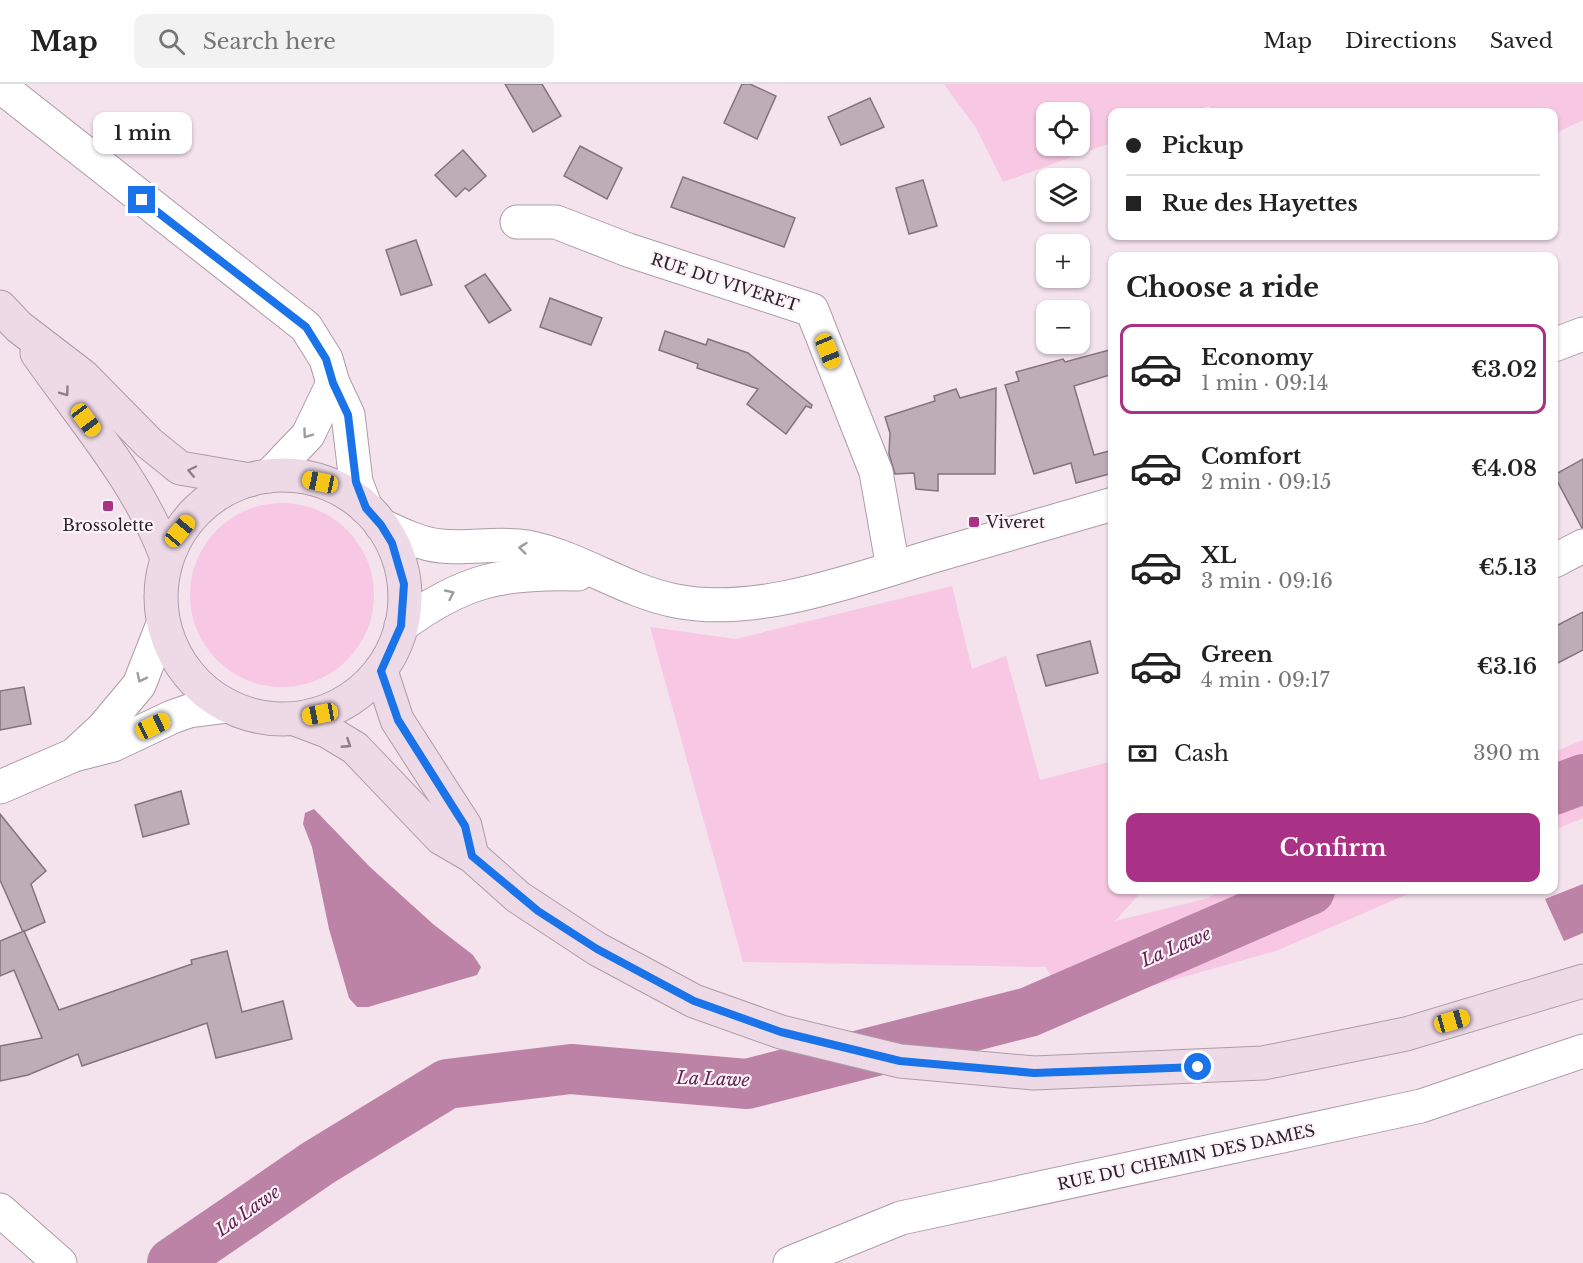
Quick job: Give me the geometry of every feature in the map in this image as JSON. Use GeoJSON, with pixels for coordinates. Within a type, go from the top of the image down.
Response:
{"type":"FeatureCollection","features":[{"type":"Feature","properties":{"kind":"main road"},"geometry":{"type":"LineString","coordinates":[[10,317],[83,376],[149,443],[180,468],[259,478],[295,476],[320,482],[344,492],[373,517],[400,563],[405,605],[401,626],[381,671],[363,689],[343,703],[320,714],[295,719],[260,717],[228,706],[209,695],[193,680],[170,644],[163,624],[161,591],[167,558],[180,531],[199,508],[223,491],[259,478]]}},
{"type":"Feature","properties":{"kind":"main road"},"geometry":{"type":"LineString","coordinates":[[10,317],[109,452],[159,537],[167,558]]}},
{"type":"Feature","properties":{"kind":"main road"},"geometry":{"type":"LineString","coordinates":[[381,671],[398,720],[465,826],[472,856]]}},
{"type":"Feature","properties":{"kind":"main road"},"geometry":{"type":"LineString","coordinates":[[295,719],[327,731],[355,748],[441,838],[472,856],[518,897],[597,949],[694,1001],[781,1032],[900,1061],[1034,1073],[1263,1064],[1406,1034],[1583,981]]}},
{"type":"Feature","properties":{"kind":"street"},"geometry":{"type":"LineString","coordinates":[[0,86],[306,327],[326,359],[333,383],[348,415],[356,482],[373,517],[410,538],[440,546],[526,547],[560,556],[597,574],[677,601],[727,605],[773,599],[894,568],[1108,505]]}},
{"type":"Feature","properties":{"kind":"street","name":"RUE DU VIVERET"},"geometry":{"type":"LineString","coordinates":[[517,222],[556,222],[628,250],[812,310],[876,472],[894,568]]}},
{"type":"Feature","properties":{"kind":"street"},"geometry":{"type":"LineString","coordinates":[[1558,343],[1583,334]]}},
{"type":"Feature","properties":{"kind":"street"},"geometry":{"type":"LineString","coordinates":[[259,478],[308,435],[333,383]]}},
{"type":"Feature","properties":{"kind":"street"},"geometry":{"type":"LineString","coordinates":[[1558,559],[1583,546]]}},
{"type":"Feature","properties":{"kind":"street"},"geometry":{"type":"LineString","coordinates":[[401,626],[448,594],[489,579],[530,573],[597,574]]}},
{"type":"Feature","properties":{"kind":"street"},"geometry":{"type":"LineString","coordinates":[[74,755],[104,728],[139,685],[163,624]]}},
{"type":"Feature","properties":{"kind":"street"},"geometry":{"type":"LineString","coordinates":[[0,787],[74,755],[114,745],[189,711],[228,706]]}},
{"type":"Feature","properties":{"kind":"street","name":"RUE DU CHEMIN DES DAMES"},"geometry":{"type":"LineString","coordinates":[[790,1263],[901,1218],[1421,1106],[1583,1051]]}},
{"type":"Feature","properties":{"kind":"street"},"geometry":{"type":"LineString","coordinates":[[0,1210],[60,1263]]}},
{"type":"Feature","properties":{"kind":"shaded area"},"geometry":{"type":"Polygon","coordinates":[[[944,84],[1583,84],[1583,120],[1558,132],[1558,108],[1210,108],[1209,106],[1203,108],[1108,108],[1108,144],[1090,150],[1090,102],[1036,102],[1036,156],[1074,156],[1036,168],[1036,170],[1003,182],[976,128],[944,84]]]}},
{"type":"Feature","properties":{"kind":"shaded area"},"geometry":{"type":"Polygon","coordinates":[[[282,503],[317,510],[333,518],[347,530],[359,544],[367,560],[374,595],[367,630],[359,646],[347,660],[333,672],[317,680],[282,687],[247,680],[231,672],[217,660],[205,646],[197,630],[190,595],[197,560],[205,544],[217,530],[231,518],[247,510],[282,503]]]}},
{"type":"Feature","properties":{"kind":"shaded area"},"geometry":{"type":"Polygon","coordinates":[[[952,586],[972,669],[1006,656],[1040,780],[1108,762],[1108,894],[1139,894],[1115,921],[1209,898],[1214,894],[1408,894],[1276,951],[1069,1009],[1046,967],[743,962],[650,627],[736,639],[952,586]]]}},
{"type":"Feature","properties":{"kind":"shaded area"},"geometry":{"type":"Polygon","coordinates":[[[1583,740],[1583,818],[1558,828],[1558,750],[1583,740]]]}},
{"type":"Feature","properties":{"kind":"shaded area"},"geometry":{"type":"Polygon","coordinates":[[[314,809],[370,867],[433,924],[473,955],[481,967],[477,975],[368,1007],[357,1007],[349,998],[329,929],[312,847],[303,824],[305,813],[314,809]]]}},
{"type":"Feature","properties":{"kind":"shaded area"},"geometry":{"type":"Polygon","coordinates":[[[1583,884],[1583,933],[1564,941],[1545,899],[1583,884]]]}},
{"type":"Feature","properties":{"kind":"building"},"geometry":{"type":"Polygon","coordinates":[[[505,84],[542,84],[561,116],[533,132],[505,84]]]}},
{"type":"Feature","properties":{"kind":"building"},"geometry":{"type":"Polygon","coordinates":[[[742,84],[750,84],[776,96],[757,139],[724,123],[742,84]]]}},
{"type":"Feature","properties":{"kind":"building"},"geometry":{"type":"Polygon","coordinates":[[[870,98],[884,127],[841,145],[828,117],[870,98]]]}},
{"type":"Feature","properties":{"kind":"building"},"geometry":{"type":"Polygon","coordinates":[[[580,146],[622,168],[607,199],[564,176],[580,146]]]}},
{"type":"Feature","properties":{"kind":"building"},"geometry":{"type":"Polygon","coordinates":[[[463,150],[486,176],[469,191],[465,188],[456,197],[435,175],[463,150]]]}},
{"type":"Feature","properties":{"kind":"building"},"geometry":{"type":"Polygon","coordinates":[[[683,177],[795,218],[784,247],[671,207],[683,177]]]}},
{"type":"Feature","properties":{"kind":"building"},"geometry":{"type":"Polygon","coordinates":[[[923,180],[937,226],[909,234],[896,188],[923,180]]]}},
{"type":"Feature","properties":{"kind":"building"},"geometry":{"type":"Polygon","coordinates":[[[416,240],[432,285],[401,295],[386,250],[416,240]]]}},
{"type":"Feature","properties":{"kind":"building"},"geometry":{"type":"Polygon","coordinates":[[[485,274],[511,310],[489,323],[465,286],[485,274]]]}},
{"type":"Feature","properties":{"kind":"building"},"geometry":{"type":"Polygon","coordinates":[[[550,298],[602,318],[591,345],[540,327],[550,298]]]}},
{"type":"Feature","properties":{"kind":"building"},"geometry":{"type":"Polygon","coordinates":[[[665,331],[706,345],[708,339],[748,353],[812,405],[811,408],[806,406],[786,434],[747,404],[758,389],[697,368],[698,364],[659,350],[665,331]]]}},
{"type":"Feature","properties":{"kind":"building"},"geometry":{"type":"Polygon","coordinates":[[[1108,350],[1108,376],[1074,386],[1094,455],[1108,451],[1108,474],[1076,483],[1071,463],[1034,474],[1005,385],[1019,381],[1016,372],[1063,359],[1065,362],[1108,350]]]}},
{"type":"Feature","properties":{"kind":"building"},"geometry":{"type":"Polygon","coordinates":[[[996,388],[995,474],[938,474],[938,491],[916,489],[914,473],[895,474],[889,454],[890,433],[885,417],[935,401],[934,396],[956,389],[960,398],[996,388]]]}},
{"type":"Feature","properties":{"kind":"building"},"geometry":{"type":"Polygon","coordinates":[[[1583,459],[1582,528],[1558,483],[1558,473],[1583,459]]]}},
{"type":"Feature","properties":{"kind":"building"},"geometry":{"type":"Polygon","coordinates":[[[1583,612],[1583,650],[1558,663],[1558,625],[1583,612]]]}},
{"type":"Feature","properties":{"kind":"building"},"geometry":{"type":"Polygon","coordinates":[[[1090,641],[1098,673],[1046,686],[1037,655],[1090,641]]]}},
{"type":"Feature","properties":{"kind":"building"},"geometry":{"type":"Polygon","coordinates":[[[24,687],[31,724],[0,730],[0,691],[24,687]]]}},
{"type":"Feature","properties":{"kind":"building"},"geometry":{"type":"Polygon","coordinates":[[[181,791],[189,824],[143,837],[135,805],[181,791]]]}},
{"type":"Feature","properties":{"kind":"building"},"geometry":{"type":"Polygon","coordinates":[[[0,814],[46,871],[31,884],[45,922],[23,932],[0,880],[0,814]]]}},
{"type":"Feature","properties":{"kind":"building"},"geometry":{"type":"Polygon","coordinates":[[[24,931],[59,1010],[192,964],[191,960],[227,951],[242,1012],[283,1001],[292,1039],[216,1058],[207,1023],[82,1066],[78,1054],[28,1075],[0,1081],[0,1046],[42,1038],[14,970],[0,976],[0,941],[24,931]]]}},
{"type":"Feature","properties":{"kind":"waterway","name":"La Lawe"},"geometry":{"type":"LineString","coordinates":[[1558,788],[1583,779]]}},
{"type":"Feature","properties":{"kind":"waterway","name":"La Lawe"},"geometry":{"type":"LineString","coordinates":[[172,1263],[318,1163],[447,1084],[571,1069],[747,1084],[1029,1012],[1301,894]]}},
{"type":"Feature","properties":{"kind":"place","name":"Brossolette"},"geometry":{"type":"Point","coordinates":[108,506]}},
{"type":"Feature","properties":{"kind":"place","name":"Viveret"},"geometry":{"type":"Point","coordinates":[974,522]}},
{"type":"Feature","properties":{"kind":"route"},"geometry":{"type":"LineString","coordinates":[[142,200],[306,327],[326,359],[333,383],[348,415],[356,482],[366,508],[381,525],[392,543],[400,563],[404,584],[405,605],[401,626],[389,658],[381,671],[386,689],[398,720],[465,826],[472,856],[518,897],[597,949],[694,1001],[781,1032],[900,1061],[961,1068],[1034,1073],[1198,1067]]}}]}
